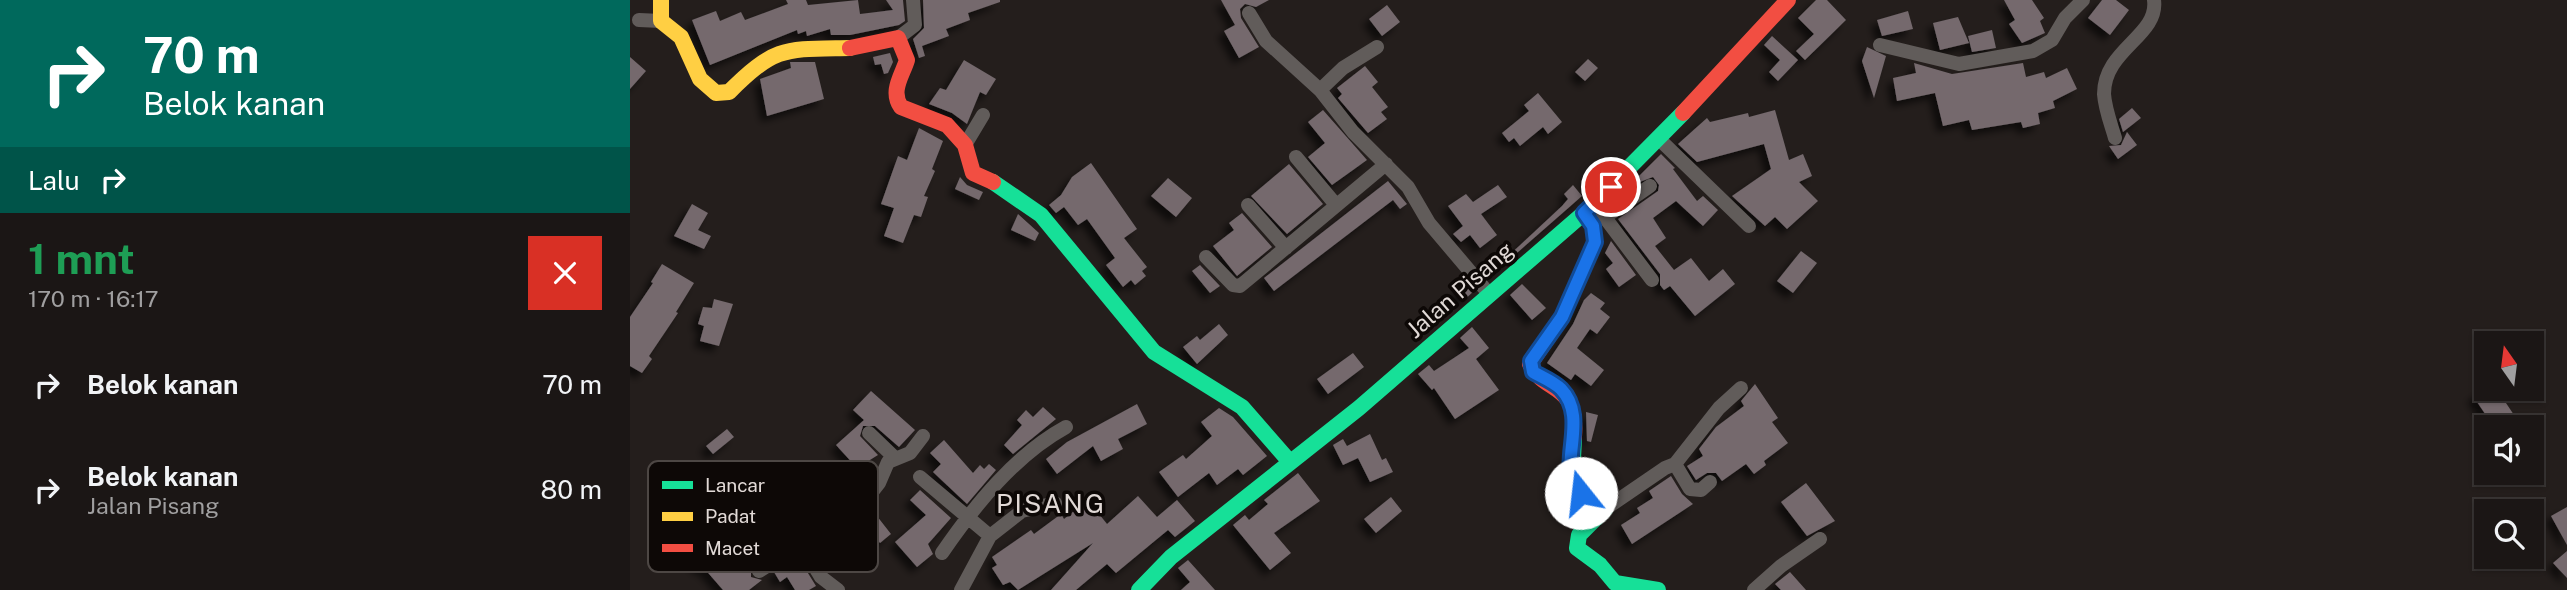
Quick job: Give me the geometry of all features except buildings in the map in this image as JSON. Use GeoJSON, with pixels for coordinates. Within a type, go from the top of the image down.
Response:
{"type":"FeatureCollection","features":[{"type":"Feature","properties":{"kind":"street"},"geometry":{"type":"LineString","coordinates":[[661,0],[661,21]]}},
{"type":"Feature","properties":{"kind":"street"},"geometry":{"type":"LineString","coordinates":[[639,20],[661,21],[681,37],[705,85],[710,90],[723,94],[761,62],[785,49],[852,48],[898,38],[915,25],[913,0]]}},
{"type":"Feature","properties":{"kind":"street","name":"Jalan Pisang"},"geometry":{"type":"LineString","coordinates":[[1139,590],[1171,557],[1290,462],[1490,295],[1589,208],[1659,139],[1788,0]]}},
{"type":"Feature","properties":{"kind":"street"},"geometry":{"type":"LineString","coordinates":[[1880,45],[1959,64],[2033,51],[2052,40],[2082,0]]}},
{"type":"Feature","properties":{"kind":"street"},"geometry":{"type":"LineString","coordinates":[[2115,138],[2105,102],[2107,78],[2118,56],[2148,26],[2154,10],[2154,0]]}},
{"type":"Feature","properties":{"kind":"street"},"geometry":{"type":"LineString","coordinates":[[1249,13],[1266,41],[1320,90],[1353,132],[1408,187],[1429,223],[1490,295]]}},
{"type":"Feature","properties":{"kind":"street"},"geometry":{"type":"LineString","coordinates":[[898,38],[907,60],[894,94],[895,101],[901,107],[947,125],[965,145],[968,164],[973,173],[1004,187],[1041,215],[1154,352],[1242,407],[1290,462]]}},
{"type":"Feature","properties":{"kind":"street"},"geometry":{"type":"LineString","coordinates":[[1320,90],[1343,68],[1377,47]]}},
{"type":"Feature","properties":{"kind":"street"},"geometry":{"type":"LineString","coordinates":[[965,145],[983,114]]}},
{"type":"Feature","properties":{"kind":"street"},"geometry":{"type":"LineString","coordinates":[[1659,139],[1749,226]]}},
{"type":"Feature","properties":{"kind":"street"},"geometry":{"type":"LineString","coordinates":[[1296,157],[1336,205]]}},
{"type":"Feature","properties":{"kind":"street"},"geometry":{"type":"LineString","coordinates":[[1206,257],[1233,285],[1240,286],[1386,164]]}},
{"type":"Feature","properties":{"kind":"street"},"geometry":{"type":"LineString","coordinates":[[1605,217],[1650,186]]}},
{"type":"Feature","properties":{"kind":"street"},"geometry":{"type":"LineString","coordinates":[[1248,205],[1286,248]]}},
{"type":"Feature","properties":{"kind":"street"},"geometry":{"type":"LineString","coordinates":[[1589,208],[1605,217],[1652,279]]}},
{"type":"Feature","properties":{"kind":"street"},"geometry":{"type":"LineString","coordinates":[[1589,208],[1595,242],[1562,317],[1530,364],[1533,372],[1560,387],[1575,421],[1572,483],[1605,509]]}},
{"type":"Feature","properties":{"kind":"street"},"geometry":{"type":"LineString","coordinates":[[1658,590],[1615,583],[1601,565],[1577,548],[1579,536],[1605,509],[1675,464],[1719,408],[1741,388]]}},
{"type":"Feature","properties":{"kind":"street"},"geometry":{"type":"LineString","coordinates":[[942,553],[969,517],[1025,455],[1066,426]]}},
{"type":"Feature","properties":{"kind":"street"},"geometry":{"type":"LineString","coordinates":[[869,433],[895,458]]}},
{"type":"Feature","properties":{"kind":"street"},"geometry":{"type":"LineString","coordinates":[[878,484],[888,462],[910,453],[923,436]]}},
{"type":"Feature","properties":{"kind":"street"},"geometry":{"type":"LineString","coordinates":[[1675,464],[1690,489],[1701,490],[1710,482]]}},
{"type":"Feature","properties":{"kind":"street"},"geometry":{"type":"LineString","coordinates":[[920,477],[987,533]]}},
{"type":"Feature","properties":{"kind":"street"},"geometry":{"type":"LineString","coordinates":[[961,590],[987,533],[1022,511],[1055,503]]}},
{"type":"Feature","properties":{"kind":"street"},"geometry":{"type":"LineString","coordinates":[[1754,590],[1821,539]]}},
{"type":"Feature","properties":{"kind":"street"},"geometry":{"type":"LineString","coordinates":[[818,572],[838,590]]}},
{"type":"Feature","properties":{"kind":"traffic: fast"},"geometry":{"type":"LineString","coordinates":[[1139,590],[1171,557],[1359,408],[1584,213],[1683,113]]}},
{"type":"Feature","properties":{"kind":"traffic: fast"},"geometry":{"type":"LineString","coordinates":[[993,182],[1041,215],[1154,352],[1242,407],[1290,462]]}},
{"type":"Feature","properties":{"kind":"traffic: fast"},"geometry":{"type":"LineString","coordinates":[[1574,437],[1572,483],[1605,509],[1579,535],[1577,548],[1600,565],[1615,583],[1658,590]]}},
{"type":"Feature","properties":{"kind":"traffic: slow"},"geometry":{"type":"LineString","coordinates":[[661,0],[661,21],[681,37],[700,79],[716,93],[729,92],[759,65],[783,53],[850,48]]}},
{"type":"Feature","properties":{"kind":"traffic: jam"},"geometry":{"type":"LineString","coordinates":[[1683,113],[1788,0]]}},
{"type":"Feature","properties":{"kind":"traffic: jam"},"geometry":{"type":"LineString","coordinates":[[850,48],[898,38],[907,60],[897,89],[901,107],[947,125],[965,145],[973,173],[993,182]]}},
{"type":"Feature","properties":{"kind":"traffic: jam"},"geometry":{"type":"LineString","coordinates":[[1574,437],[1574,419],[1566,397],[1544,381],[1530,364],[1562,317],[1595,242],[1593,226],[1584,213]]}},
{"type":"Feature","properties":{"kind":"district","name":"PISANG"},"geometry":{"type":"Point","coordinates":[1051,504]}},
{"type":"Feature","properties":{"kind":"route"},"geometry":{"type":"LineString","coordinates":[[1581,493],[1572,483],[1570,476],[1575,421],[1571,406],[1560,387],[1533,372],[1530,364],[1562,317],[1595,242],[1593,226],[1584,213],[1611,187]]}}]}
